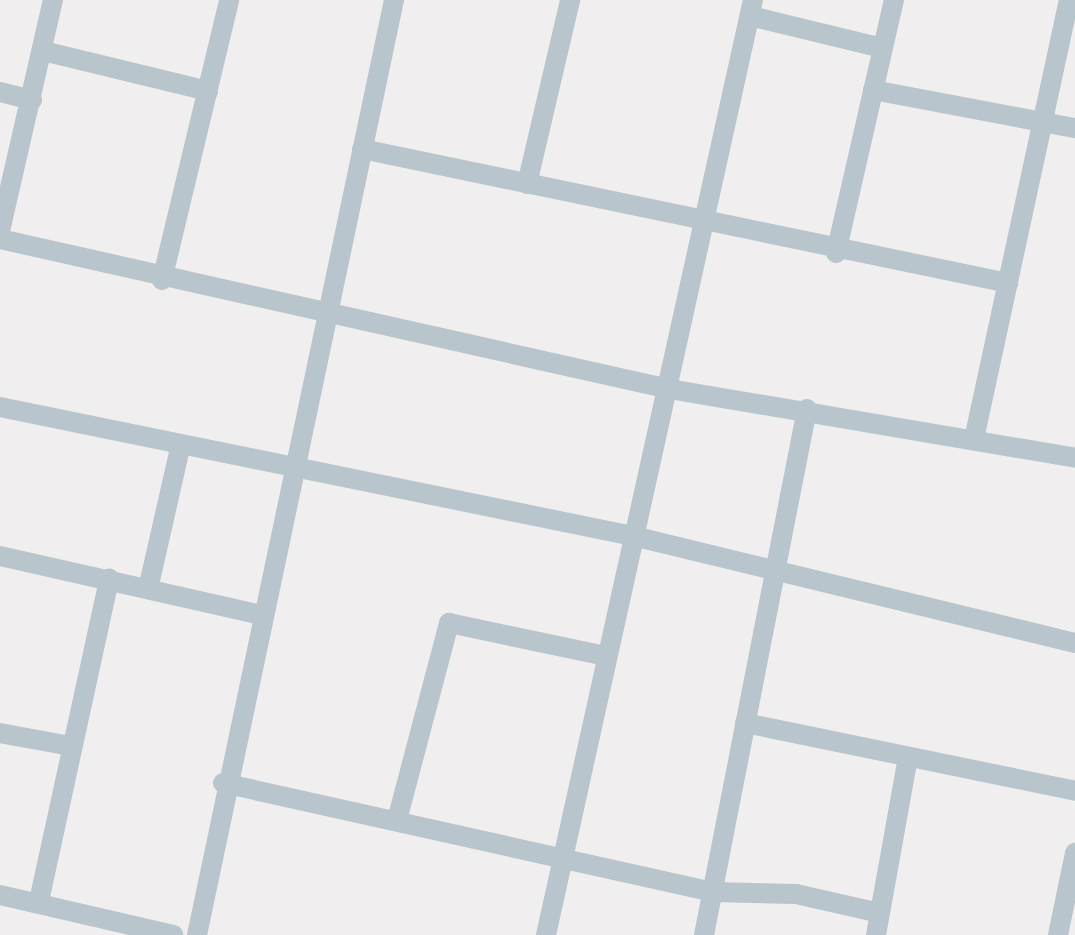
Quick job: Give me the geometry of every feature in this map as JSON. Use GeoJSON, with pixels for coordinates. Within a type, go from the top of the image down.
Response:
{"type":"FeatureCollection","features":[{"type":"Feature","properties":{"kind":"street"},"geometry":{"type":"LineString","coordinates":[[0,231],[53,0]]}},
{"type":"Feature","properties":{"kind":"street"},"geometry":{"type":"LineString","coordinates":[[162,280],[229,0]]}},
{"type":"Feature","properties":{"kind":"street"},"geometry":{"type":"LineString","coordinates":[[197,935],[223,783],[394,0]]}},
{"type":"Feature","properties":{"kind":"street"},"geometry":{"type":"LineString","coordinates":[[527,184],[570,0]]}},
{"type":"Feature","properties":{"kind":"street"},"geometry":{"type":"LineString","coordinates":[[836,253],[894,0]]}},
{"type":"Feature","properties":{"kind":"street"},"geometry":{"type":"LineString","coordinates":[[974,440],[1069,0]]}},
{"type":"Feature","properties":{"kind":"street"},"geometry":{"type":"LineString","coordinates":[[546,935],[604,656],[669,389],[752,8],[882,48]]}},
{"type":"Feature","properties":{"kind":"street"},"geometry":{"type":"LineString","coordinates":[[43,50],[208,91]]}},
{"type":"Feature","properties":{"kind":"street"},"geometry":{"type":"LineString","coordinates":[[873,90],[1075,128]]}},
{"type":"Feature","properties":{"kind":"street"},"geometry":{"type":"LineString","coordinates":[[0,92],[32,100]]}},
{"type":"Feature","properties":{"kind":"street"},"geometry":{"type":"LineString","coordinates":[[362,149],[836,253],[1008,283]]}},
{"type":"Feature","properties":{"kind":"street"},"geometry":{"type":"LineString","coordinates":[[0,240],[162,280],[669,389],[807,409],[1075,458]]}},
{"type":"Feature","properties":{"kind":"street"},"geometry":{"type":"LineString","coordinates":[[0,408],[290,472],[633,536],[1075,643]]}},
{"type":"Feature","properties":{"kind":"street"},"geometry":{"type":"LineString","coordinates":[[704,935],[807,409]]}},
{"type":"Feature","properties":{"kind":"street"},"geometry":{"type":"LineString","coordinates":[[148,589],[180,448]]}},
{"type":"Feature","properties":{"kind":"street"},"geometry":{"type":"LineString","coordinates":[[0,556],[262,615]]}},
{"type":"Feature","properties":{"kind":"street"},"geometry":{"type":"LineString","coordinates":[[39,901],[109,580]]}},
{"type":"Feature","properties":{"kind":"street"},"geometry":{"type":"LineString","coordinates":[[397,820],[449,623],[604,656]]}},
{"type":"Feature","properties":{"kind":"street"},"geometry":{"type":"LineString","coordinates":[[745,723],[1075,791]]}},
{"type":"Feature","properties":{"kind":"street"},"geometry":{"type":"LineString","coordinates":[[0,733],[70,746]]}},
{"type":"Feature","properties":{"kind":"street"},"geometry":{"type":"LineString","coordinates":[[876,935],[908,757]]}},
{"type":"Feature","properties":{"kind":"street"},"geometry":{"type":"LineString","coordinates":[[223,783],[713,892],[796,894],[880,912]]}},
{"type":"Feature","properties":{"kind":"street"},"geometry":{"type":"LineString","coordinates":[[1058,935],[1075,853]]}},
{"type":"Feature","properties":{"kind":"street"},"geometry":{"type":"LineString","coordinates":[[0,895],[172,935]]}}]}
